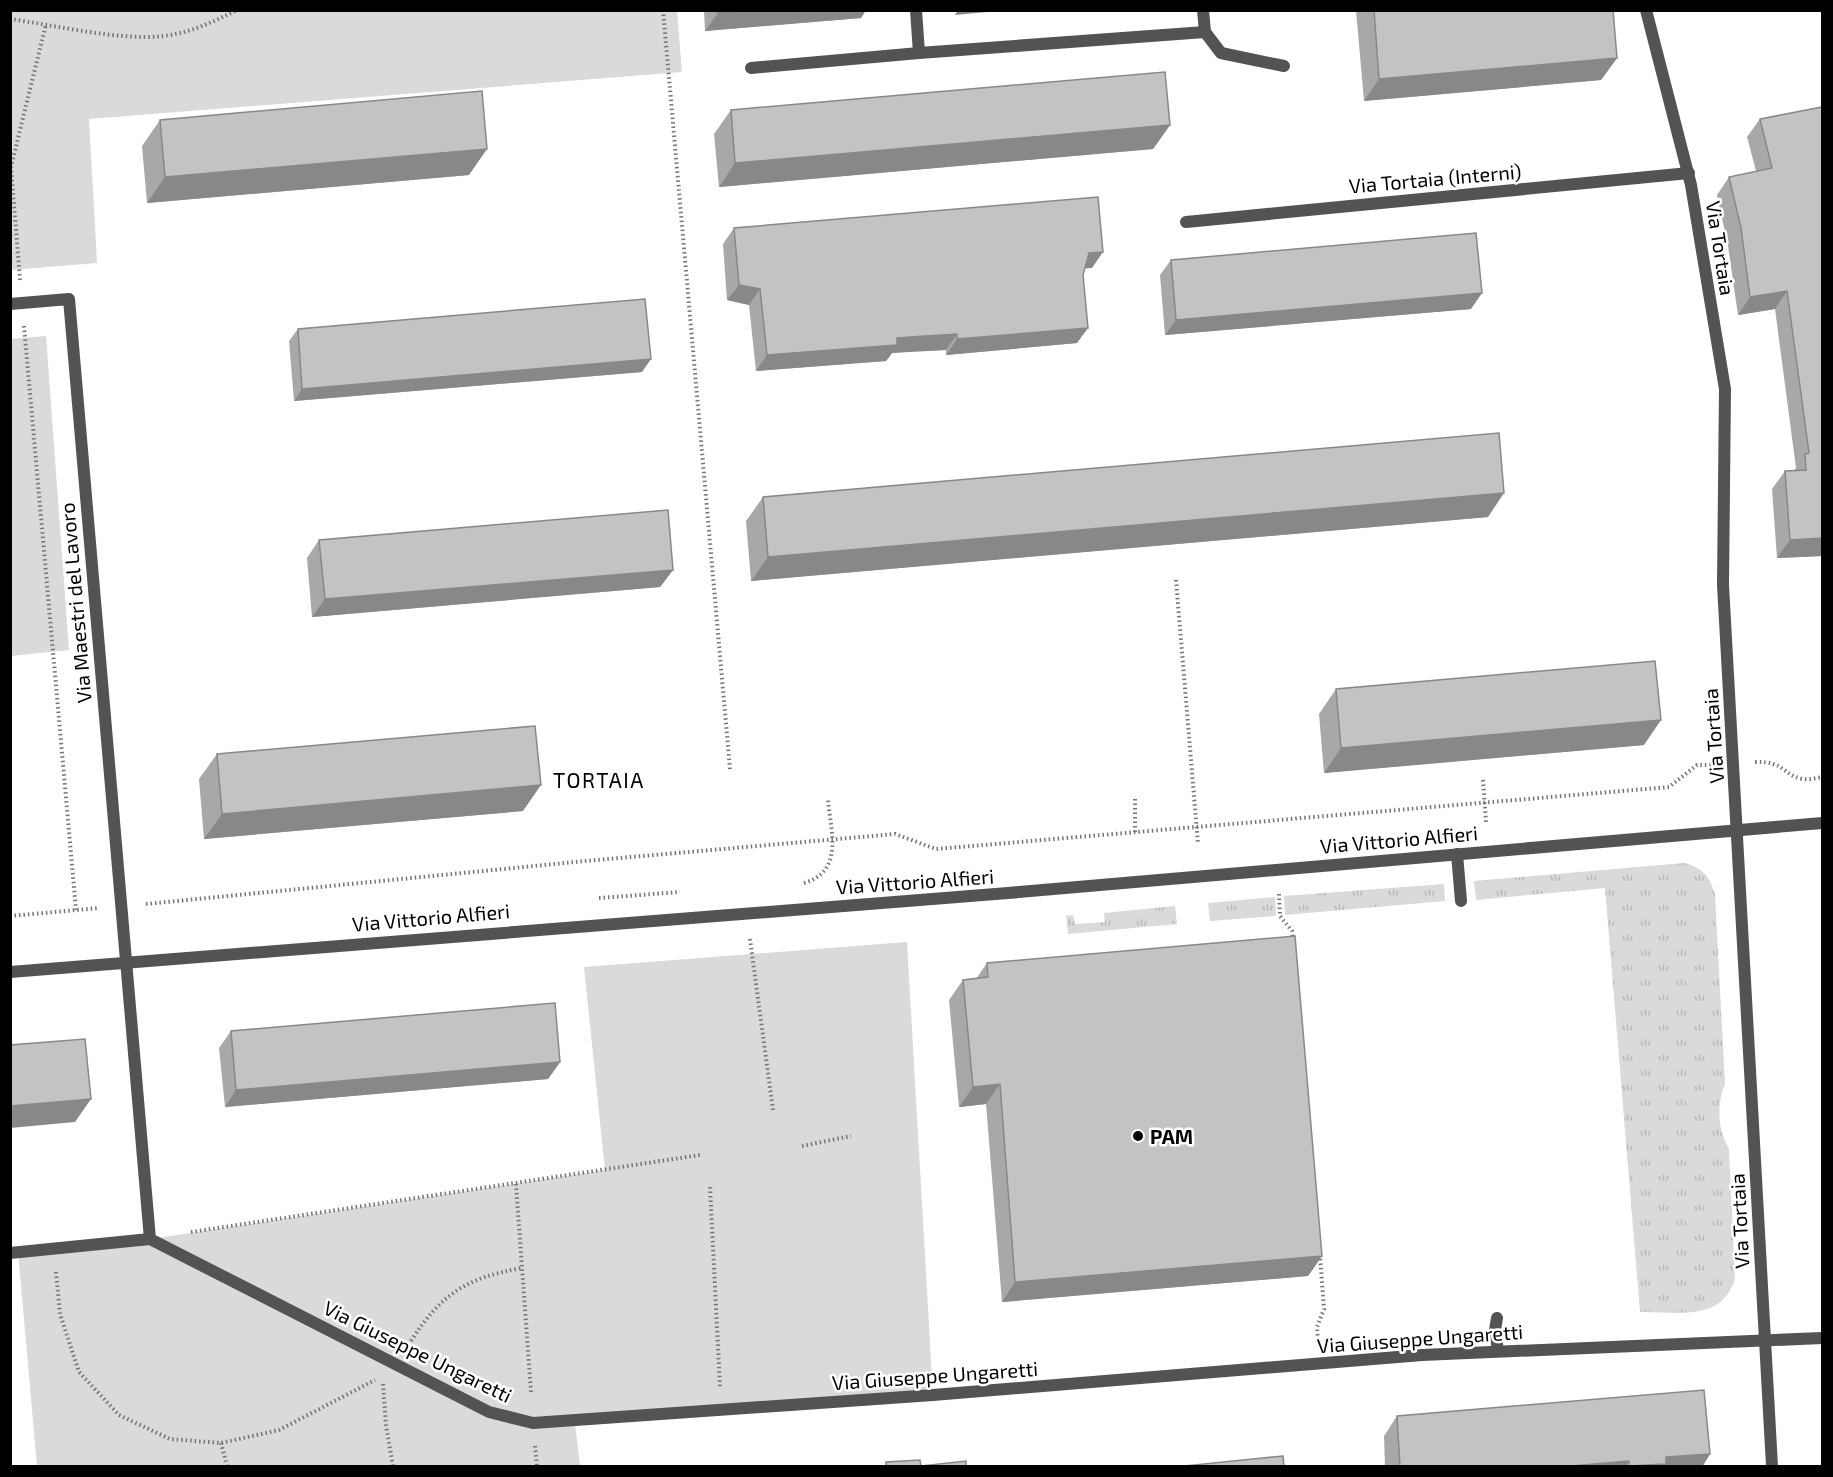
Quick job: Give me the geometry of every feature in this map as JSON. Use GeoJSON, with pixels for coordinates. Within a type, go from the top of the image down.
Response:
{"type":"FeatureCollection","features":[{"type":"Feature","properties":{"kind":"street"},"geometry":{"type":"LineString","coordinates":[[916,10],[919,52]]}},
{"type":"Feature","properties":{"kind":"street"},"geometry":{"type":"LineString","coordinates":[[1203,10],[1205,32],[1221,53],[1284,66]]}},
{"type":"Feature","properties":{"kind":"street","name":"Via Tortaia"},"geometry":{"type":"LineString","coordinates":[[1647,10],[1689,173],[1725,389],[1723,585],[1772,1467]]}},
{"type":"Feature","properties":{"kind":"street"},"geometry":{"type":"LineString","coordinates":[[751,68],[919,52],[1205,32]]}},
{"type":"Feature","properties":{"kind":"street","name":"Via Tortaia (Interni)"},"geometry":{"type":"LineString","coordinates":[[1186,222],[1689,173]]}},
{"type":"Feature","properties":{"kind":"street","name":"Via Maestri del Lavoro"},"geometry":{"type":"LineString","coordinates":[[16,304],[69,299],[125,962]]}},
{"type":"Feature","properties":{"kind":"street","name":"Via Vittorio Alfieri"},"geometry":{"type":"LineString","coordinates":[[10,972],[1020,892],[1738,829],[1822,824]]}},
{"type":"Feature","properties":{"kind":"street"},"geometry":{"type":"LineString","coordinates":[[1457,854],[1461,901]]}},
{"type":"Feature","properties":{"kind":"street"},"geometry":{"type":"LineString","coordinates":[[10,1253],[150,1239],[125,962]]}},
{"type":"Feature","properties":{"kind":"street","name":"Via Giuseppe Ungaretti"},"geometry":{"type":"LineString","coordinates":[[150,1239],[489,1412],[533,1423],[575,1422],[1498,1351],[1822,1338]]}},
{"type":"Feature","properties":{"kind":"street"},"geometry":{"type":"LineString","coordinates":[[1497,1318],[1495,1330],[1498,1351]]}},
{"type":"Feature","properties":{"kind":"path"},"geometry":{"type":"LineString","coordinates":[[10,19],[131,36],[162,36],[198,29],[237,10]]}},
{"type":"Feature","properties":{"kind":"path"},"geometry":{"type":"LineString","coordinates":[[663,10],[730,769]]}},
{"type":"Feature","properties":{"kind":"path"},"geometry":{"type":"LineString","coordinates":[[46,24],[11,167],[16,304],[76,910]]}},
{"type":"Feature","properties":{"kind":"path"},"geometry":{"type":"LineString","coordinates":[[1176,580],[1198,844]]}},
{"type":"Feature","properties":{"kind":"path"},"geometry":{"type":"LineString","coordinates":[[1757,762],[1781,765],[1803,779],[1822,777]]}},
{"type":"Feature","properties":{"kind":"path"},"geometry":{"type":"LineString","coordinates":[[10,916],[895,834],[936,849],[1669,787],[1697,765],[1713,765]]}},
{"type":"Feature","properties":{"kind":"path"},"geometry":{"type":"LineString","coordinates":[[1483,780],[1486,822]]}},
{"type":"Feature","properties":{"kind":"path"},"geometry":{"type":"LineString","coordinates":[[1135,832],[1136,797]]}},
{"type":"Feature","properties":{"kind":"path"},"geometry":{"type":"LineString","coordinates":[[793,884],[811,881],[829,867],[834,850],[828,800]]}},
{"type":"Feature","properties":{"kind":"path"},"geometry":{"type":"LineString","coordinates":[[599,898],[689,891]]}},
{"type":"Feature","properties":{"kind":"path"},"geometry":{"type":"LineString","coordinates":[[1279,894],[1280,916],[1292,931],[1293,942]]}},
{"type":"Feature","properties":{"kind":"path"},"geometry":{"type":"LineString","coordinates":[[750,939],[773,1110]]}},
{"type":"Feature","properties":{"kind":"path"},"geometry":{"type":"LineString","coordinates":[[801,1146],[851,1136]]}},
{"type":"Feature","properties":{"kind":"path"},"geometry":{"type":"LineString","coordinates":[[187,1233],[700,1155]]}},
{"type":"Feature","properties":{"kind":"path"},"geometry":{"type":"LineString","coordinates":[[516,1184],[531,1392]]}},
{"type":"Feature","properties":{"kind":"path"},"geometry":{"type":"LineString","coordinates":[[710,1187],[720,1388]]}},
{"type":"Feature","properties":{"kind":"path"},"geometry":{"type":"LineString","coordinates":[[1318,1344],[1317,1327],[1324,1309],[1319,1250]]}},
{"type":"Feature","properties":{"kind":"path"},"geometry":{"type":"LineString","coordinates":[[56,1263],[60,1314],[79,1372],[119,1415],[170,1439],[221,1443],[279,1430],[382,1376],[386,1426],[393,1467]]}},
{"type":"Feature","properties":{"kind":"path"},"geometry":{"type":"LineString","coordinates":[[411,1341],[438,1303],[457,1288],[493,1273],[522,1268]]}},
{"type":"Feature","properties":{"kind":"path"},"geometry":{"type":"LineString","coordinates":[[221,1443],[227,1467]]}},
{"type":"Feature","properties":{"kind":"path"},"geometry":{"type":"LineString","coordinates":[[535,1443],[537,1467]]}},
{"type":"Feature","properties":{"kind":"green space"},"geometry":{"type":"Polygon","coordinates":[[[11,10],[677,11],[682,72],[89,119],[97,263],[11,270],[11,10]]]}},
{"type":"Feature","properties":{"kind":"green space"},"geometry":{"type":"Polygon","coordinates":[[[46,336],[69,650],[11,656],[11,339],[46,336]]]}},
{"type":"Feature","properties":{"kind":"green space"},"geometry":{"type":"Polygon","coordinates":[[[1684,863],[1696,867],[1704,874],[1715,894],[1725,1084],[1719,1109],[1722,1134],[1729,1149],[1735,1279],[1728,1293],[1719,1303],[1709,1309],[1683,1313],[1640,1312],[1605,888],[1476,900],[1474,881],[1684,863]]]}},
{"type":"Feature","properties":{"kind":"green space"},"geometry":{"type":"Polygon","coordinates":[[[1444,884],[1445,901],[1285,915],[1284,896],[1444,884]]]}},
{"type":"Feature","properties":{"kind":"green space"},"geometry":{"type":"Polygon","coordinates":[[[1275,897],[1276,916],[1210,921],[1208,903],[1275,897]]]}},
{"type":"Feature","properties":{"kind":"green space"},"geometry":{"type":"Polygon","coordinates":[[[1175,906],[1177,924],[1068,934],[1066,916],[1073,915],[1075,924],[1105,922],[1104,913],[1175,906]]]}},
{"type":"Feature","properties":{"kind":"green space"},"geometry":{"type":"Polygon","coordinates":[[[907,942],[933,1395],[575,1423],[580,1466],[37,1466],[18,1252],[150,1239],[605,1170],[584,967],[907,942]]]}},
{"type":"Feature","properties":{"kind":"building"},"geometry":{"type":"Polygon","coordinates":[[[718,10],[747,10],[718,13],[718,10]]]}},
{"type":"Feature","properties":{"kind":"building"},"geometry":{"type":"Polygon","coordinates":[[[1374,10],[1613,10],[1617,58],[1379,79],[1374,10]]]}},
{"type":"Feature","properties":{"kind":"building"},"geometry":{"type":"Polygon","coordinates":[[[1165,72],[1170,125],[735,163],[731,110],[1165,72]]]}},
{"type":"Feature","properties":{"kind":"building"},"geometry":{"type":"Polygon","coordinates":[[[482,91],[487,149],[165,177],[160,120],[482,91]]]}},
{"type":"Feature","properties":{"kind":"building"},"geometry":{"type":"Polygon","coordinates":[[[1822,107],[1822,538],[1790,540],[1785,471],[1806,470],[1805,454],[1809,453],[1787,291],[1750,297],[1741,228],[1729,177],[1772,168],[1760,119],[1822,107]]]}},
{"type":"Feature","properties":{"kind":"building"},"geometry":{"type":"Polygon","coordinates":[[[1098,197],[1103,252],[1089,253],[1083,275],[1088,328],[957,339],[957,334],[897,338],[897,345],[767,355],[760,289],[739,285],[734,228],[1098,197]]]}},
{"type":"Feature","properties":{"kind":"building"},"geometry":{"type":"Polygon","coordinates":[[[1476,233],[1482,293],[1176,320],[1171,260],[1476,233]]]}},
{"type":"Feature","properties":{"kind":"building"},"geometry":{"type":"Polygon","coordinates":[[[645,299],[651,359],[302,389],[298,329],[645,299]]]}},
{"type":"Feature","properties":{"kind":"building"},"geometry":{"type":"Polygon","coordinates":[[[1499,433],[1504,493],[768,557],[763,497],[1499,433]]]}},
{"type":"Feature","properties":{"kind":"building"},"geometry":{"type":"Polygon","coordinates":[[[668,510],[673,570],[325,599],[319,540],[668,510]]]}},
{"type":"Feature","properties":{"kind":"building"},"geometry":{"type":"Polygon","coordinates":[[[1655,661],[1661,720],[1341,748],[1336,689],[1655,661]]]}},
{"type":"Feature","properties":{"kind":"building"},"geometry":{"type":"Polygon","coordinates":[[[535,726],[541,785],[222,814],[217,754],[535,726]]]}},
{"type":"Feature","properties":{"kind":"building"},"geometry":{"type":"Polygon","coordinates":[[[1295,936],[1322,1256],[1015,1282],[1000,1084],[973,1087],[963,980],[988,977],[987,963],[1295,936]]]}},
{"type":"Feature","properties":{"kind":"building"},"geometry":{"type":"Polygon","coordinates":[[[555,1003],[560,1062],[236,1090],[231,1031],[555,1003]]]}},
{"type":"Feature","properties":{"kind":"building"},"geometry":{"type":"Polygon","coordinates":[[[85,1039],[91,1099],[10,1106],[10,1045],[85,1039]]]}},
{"type":"Feature","properties":{"kind":"building"},"geometry":{"type":"Polygon","coordinates":[[[1704,1390],[1710,1454],[1666,1457],[1666,1464],[1629,1466],[1629,1461],[1559,1467],[1400,1467],[1397,1416],[1704,1390]]]}},
{"type":"Feature","properties":{"kind":"building"},"geometry":{"type":"Polygon","coordinates":[[[1283,1456],[1284,1467],[1175,1467],[1283,1456]]]}},
{"type":"Feature","properties":{"kind":"building"},"geometry":{"type":"Polygon","coordinates":[[[920,1460],[921,1466],[966,1461],[966,1467],[886,1467],[886,1462],[920,1460]]]}},
{"type":"Feature","properties":{"kind":"place","name":"PAM"},"geometry":{"type":"Point","coordinates":[1138,1136]}},
{"type":"Feature","properties":{"kind":"district","name":"TORTAIA"},"geometry":{"type":"Point","coordinates":[599,779]}}]}
